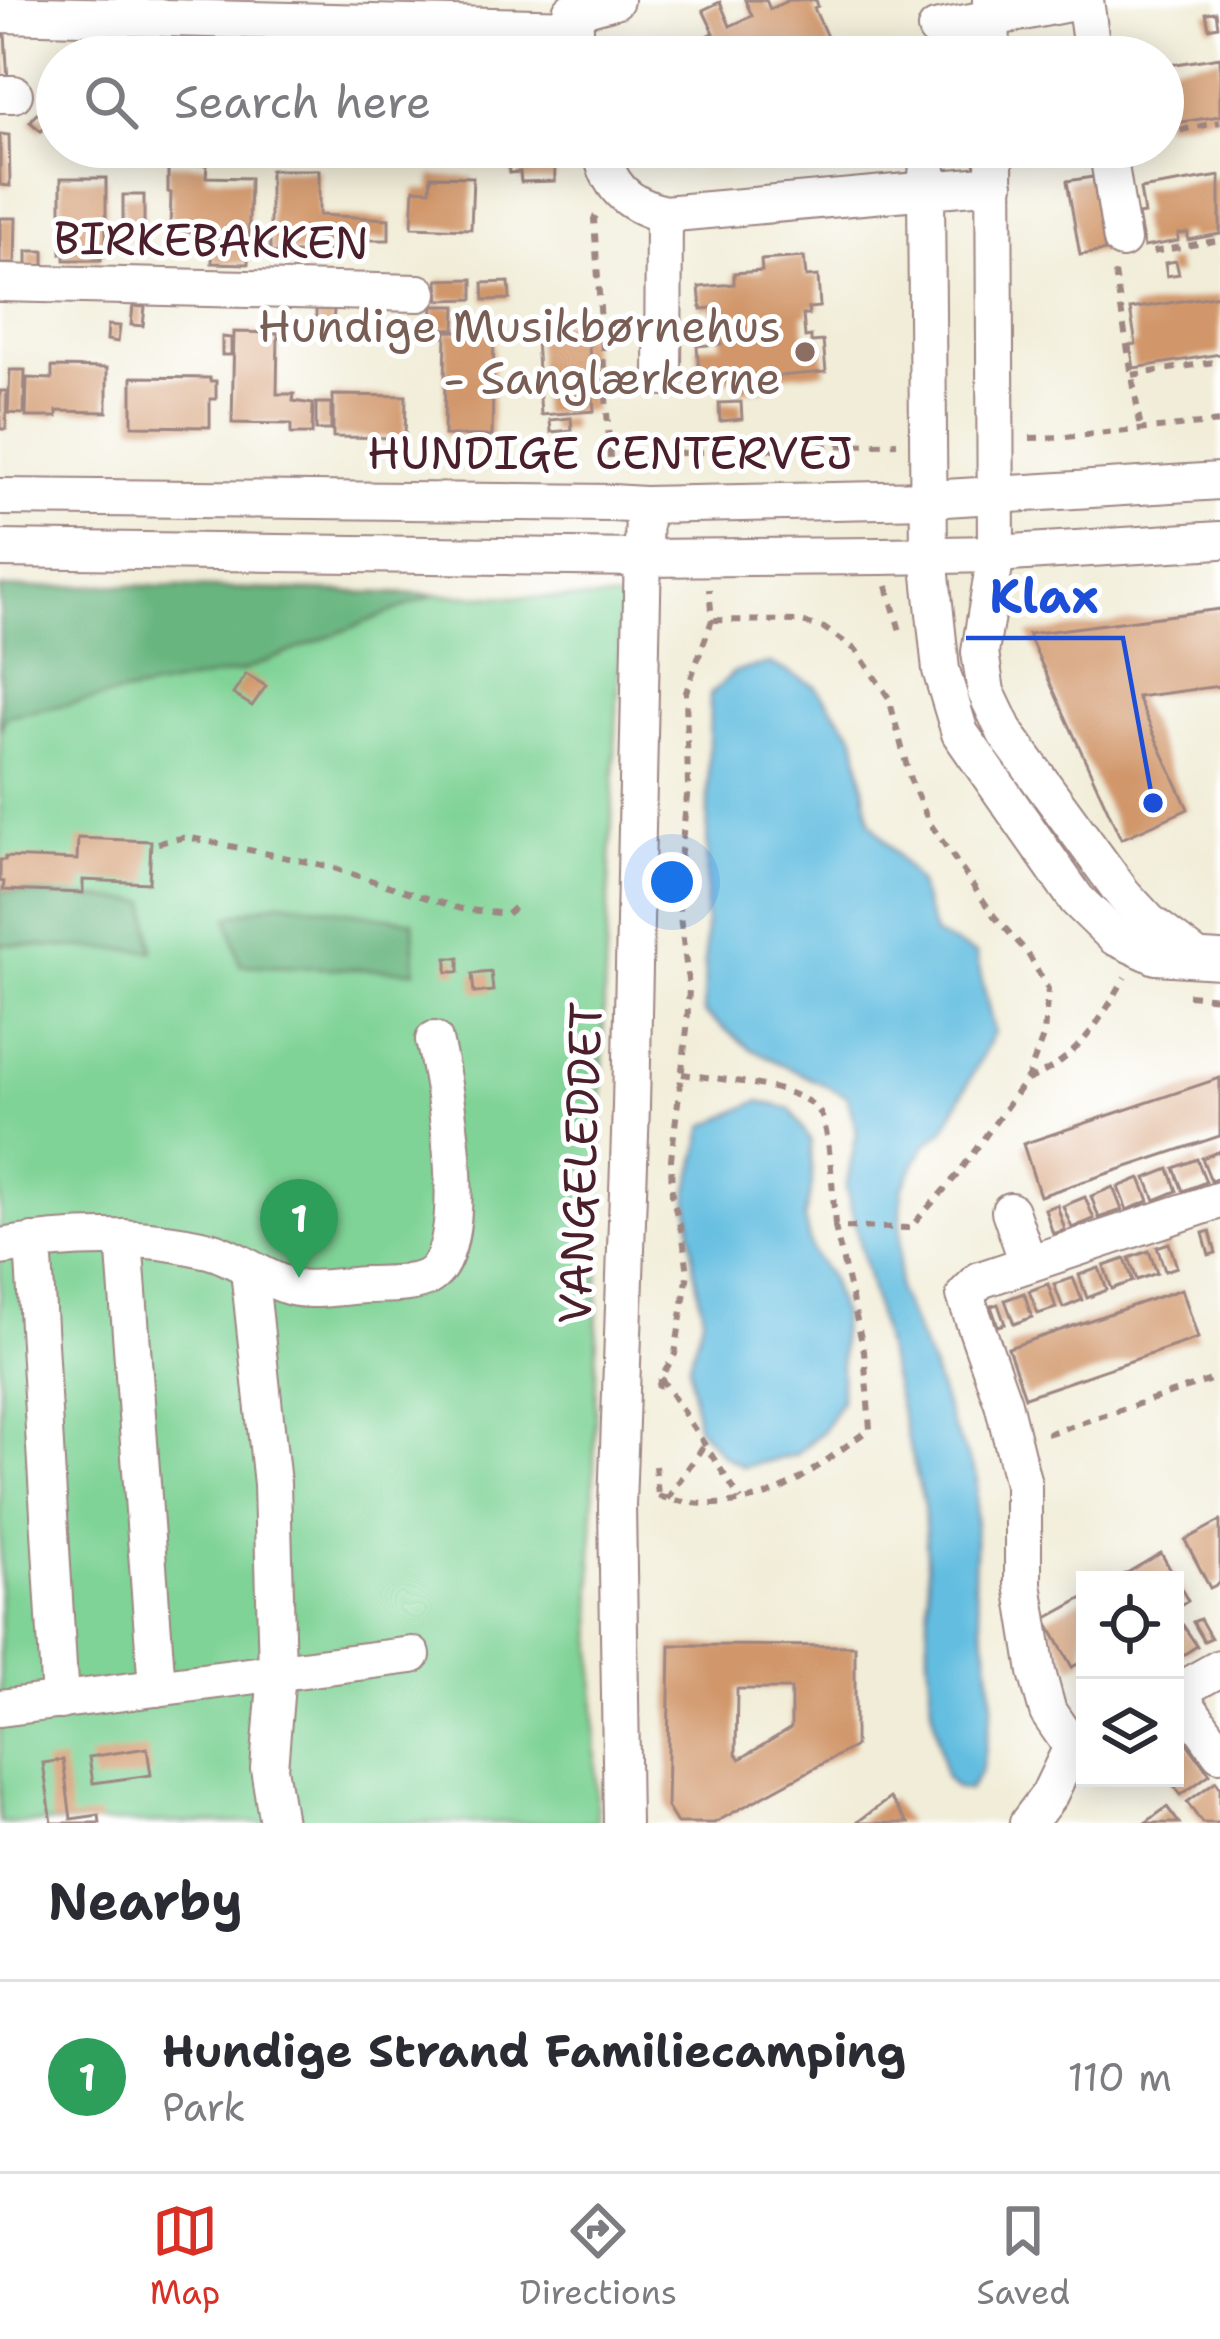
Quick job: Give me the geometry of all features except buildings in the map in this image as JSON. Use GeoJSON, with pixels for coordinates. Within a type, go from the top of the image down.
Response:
{"type":"FeatureCollection","features":[{"type":"Feature","properties":{"kind":"street"},"geometry":{"type":"LineString","coordinates":[[0,14],[574,24],[615,0]]}},
{"type":"Feature","properties":{"kind":"street"},"geometry":{"type":"LineString","coordinates":[[936,29],[991,9],[1084,0],[1090,36]]}},
{"type":"Feature","properties":{"kind":"street"},"geometry":{"type":"LineString","coordinates":[[606,168],[618,190],[638,207],[664,214],[995,184]]}},
{"type":"Feature","properties":{"kind":"street"},"geometry":{"type":"LineString","coordinates":[[927,168],[929,556],[941,670],[960,733],[1077,900],[1115,937],[1156,956],[1210,960]]}},
{"type":"Feature","properties":{"kind":"street"},"geometry":{"type":"LineString","coordinates":[[995,168],[996,554],[980,652],[986,692],[1006,734],[1123,895],[1149,922],[1210,960]]}},
{"type":"Feature","properties":{"kind":"street"},"geometry":{"type":"LineString","coordinates":[[1111,168],[1126,250]]}},
{"type":"Feature","properties":{"kind":"street"},"geometry":{"type":"LineString","coordinates":[[663,377],[664,214]]}},
{"type":"Feature","properties":{"kind":"street","name":"BIRKEBAKKEN"},"geometry":{"type":"LineString","coordinates":[[0,283],[419,293]]}},
{"type":"Feature","properties":{"kind":"street","name":"HUNDIGE CENTERVEJ"},"geometry":{"type":"LineString","coordinates":[[0,497],[644,506],[929,499],[1220,482]]}},
{"type":"Feature","properties":{"kind":"street","name":"VANGELEDDET"},"geometry":{"type":"LineString","coordinates":[[622,1823],[617,1506],[632,1084],[644,506]]}},
{"type":"Feature","properties":{"kind":"street"},"geometry":{"type":"LineString","coordinates":[[0,549],[642,558],[929,556],[1220,540]]}},
{"type":"Feature","properties":{"kind":"street"},"geometry":{"type":"LineString","coordinates":[[60,1701],[16,1245],[124,1238],[213,1250],[296,1288],[404,1283],[429,1277],[444,1260],[453,1233],[452,1145],[446,1088],[434,1040]]}},
{"type":"Feature","properties":{"kind":"street"},"geometry":{"type":"LineString","coordinates":[[1076,1741],[1048,1712],[1037,1672],[1023,1584],[1023,1484],[1004,1403],[965,1295],[980,1280],[1220,1200]]}},
{"type":"Feature","properties":{"kind":"street"},"geometry":{"type":"LineString","coordinates":[[1010,1211],[1028,1263]]}},
{"type":"Feature","properties":{"kind":"street"},"geometry":{"type":"LineString","coordinates":[[124,1238],[157,1688]]}},
{"type":"Feature","properties":{"kind":"street"},"geometry":{"type":"LineString","coordinates":[[249,1270],[272,1484],[277,1672],[269,1768],[278,1823]]}},
{"type":"Feature","properties":{"kind":"street"},"geometry":{"type":"LineString","coordinates":[[0,1708],[412,1654]]}},
{"type":"Feature","properties":{"kind":"street"},"geometry":{"type":"LineString","coordinates":[[1184,1688],[1220,1668]]}},
{"type":"Feature","properties":{"kind":"street"},"geometry":{"type":"LineString","coordinates":[[1184,1703],[1220,1753]]}},
{"type":"Feature","properties":{"kind":"street"},"geometry":{"type":"LineString","coordinates":[[1028,1823],[1076,1749]]}},
{"type":"Feature","properties":{"kind":"path"},"geometry":{"type":"LineString","coordinates":[[1184,130],[1220,122]]}},
{"type":"Feature","properties":{"kind":"path"},"geometry":{"type":"LineString","coordinates":[[611,475],[594,219],[618,190]]}},
{"type":"Feature","properties":{"kind":"path"},"geometry":{"type":"LineString","coordinates":[[1141,430],[1132,375],[1126,250],[1220,240]]}},
{"type":"Feature","properties":{"kind":"path"},"geometry":{"type":"LineString","coordinates":[[1132,375],[1220,361]]}},
{"type":"Feature","properties":{"kind":"path"},"geometry":{"type":"LineString","coordinates":[[995,438],[1065,437],[1220,422]]}},
{"type":"Feature","properties":{"kind":"path"},"geometry":{"type":"LineString","coordinates":[[596,478],[662,454],[926,442]]}},
{"type":"Feature","properties":{"kind":"path"},"geometry":{"type":"LineString","coordinates":[[656,1396],[675,1354],[688,1273],[672,1196],[671,1159],[689,988],[678,900],[688,787],[686,692],[712,620],[709,590]]}},
{"type":"Feature","properties":{"kind":"path"},"geometry":{"type":"LineString","coordinates":[[712,620],[798,621],[824,628],[856,650],[889,698],[910,779],[929,822],[994,916],[1027,952],[1048,989],[1044,1034],[1025,1081],[958,1174],[910,1228],[835,1227]]}},
{"type":"Feature","properties":{"kind":"path"},"geometry":{"type":"LineString","coordinates":[[158,843],[186,837],[327,866],[461,909],[507,914],[521,902]]}},
{"type":"Feature","properties":{"kind":"path"},"geometry":{"type":"LineString","coordinates":[[1025,1081],[1043,1073],[1090,1036],[1125,977]]}},
{"type":"Feature","properties":{"kind":"path"},"geometry":{"type":"LineString","coordinates":[[655,1456],[658,1496],[685,1504],[742,1502],[782,1489],[870,1429],[864,1351],[835,1227],[826,1131],[819,1111],[796,1095],[682,1074]]}},
{"type":"Feature","properties":{"kind":"path"},"geometry":{"type":"LineString","coordinates":[[1014,1445],[1220,1376]]}},
{"type":"Feature","properties":{"kind":"path"},"geometry":{"type":"LineString","coordinates":[[661,1378],[742,1502]]}},
{"type":"Feature","properties":{"kind":"path"},"geometry":{"type":"LineString","coordinates":[[667,1499],[704,1445]]}},
{"type":"Feature","properties":{"kind":"green space"},"geometry":{"type":"Polygon","coordinates":[[[105,585],[622,600],[604,994],[592,1561],[597,1823],[0,1823],[0,589],[105,585]]]}},
{"type":"Feature","properties":{"kind":"green space"},"geometry":{"type":"Polygon","coordinates":[[[105,585],[434,595],[242,671],[6,716],[0,731],[0,589],[105,585]]]}},
{"type":"Feature","properties":{"kind":"green space"},"geometry":{"type":"Polygon","coordinates":[[[0,891],[147,902],[153,951],[0,944],[0,891]]]}},
{"type":"Feature","properties":{"kind":"green space"},"geometry":{"type":"Polygon","coordinates":[[[281,901],[413,921],[415,971],[240,965],[228,917],[281,901]]]}},
{"type":"Feature","properties":{"kind":"water"},"geometry":{"type":"Polygon","coordinates":[[[770,663],[815,686],[855,736],[870,821],[918,882],[934,934],[976,954],[994,1032],[944,1130],[925,1145],[902,1189],[898,1290],[977,1476],[974,1583],[993,1705],[981,1771],[968,1790],[956,1788],[945,1776],[932,1707],[924,1506],[846,1188],[857,1132],[847,1096],[751,1049],[704,1013],[710,695],[734,672],[770,663]]]}},
{"type":"Feature","properties":{"kind":"water"},"geometry":{"type":"Polygon","coordinates":[[[759,1101],[791,1109],[811,1142],[812,1185],[804,1219],[812,1252],[829,1276],[841,1314],[841,1401],[822,1432],[795,1455],[743,1467],[721,1454],[697,1426],[689,1364],[703,1316],[688,1193],[705,1126],[759,1101]]]}},
{"type":"Feature","properties":{"kind":"place","name":"Hundige Musikbørnehus - Sanglærkerne"},"geometry":{"type":"Point","coordinates":[805,352]}},
{"type":"Feature","properties":{"kind":"place","name":"Klax"},"geometry":{"type":"Point","coordinates":[1153,803]}},
{"type":"Feature","properties":{"kind":"place","name":"Hundige Strand Familiecamping"},"geometry":{"type":"Point","coordinates":[299,1278]}}]}
